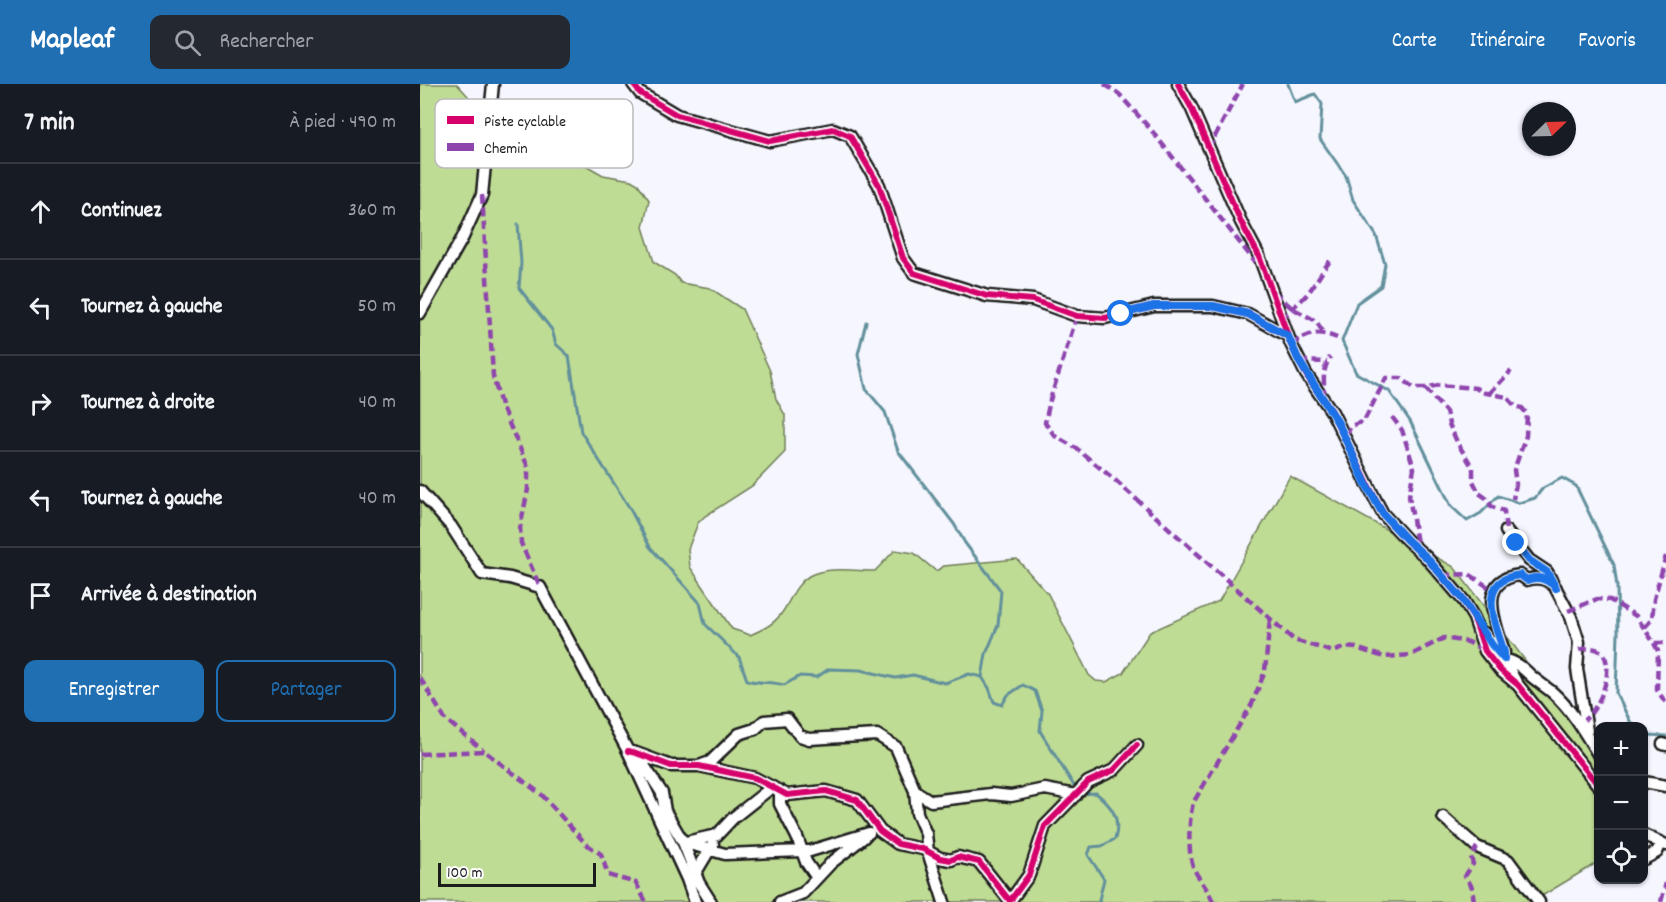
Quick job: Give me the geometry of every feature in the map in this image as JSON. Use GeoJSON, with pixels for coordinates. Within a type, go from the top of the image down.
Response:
{"type":"FeatureCollection","features":[{"type":"Feature","properties":{"kind":"street"},"geometry":{"type":"LineString","coordinates":[[492,99],[493,84]]}},
{"type":"Feature","properties":{"kind":"street"},"geometry":{"type":"LineString","coordinates":[[633,84],[640,93],[677,116],[770,141],[833,129],[850,136],[879,185],[903,258],[914,273],[987,296],[1033,300],[1077,316],[1105,318],[1154,306],[1213,306],[1248,314],[1288,336]]}},
{"type":"Feature","properties":{"kind":"street"},"geometry":{"type":"LineString","coordinates":[[1178,84],[1191,107],[1241,222],[1259,256],[1299,361],[1335,418],[1383,514],[1426,557],[1464,601],[1504,659],[1518,685],[1594,779]]}},
{"type":"Feature","properties":{"kind":"street"},"geometry":{"type":"LineString","coordinates":[[420,313],[463,237],[482,195],[485,168]]}},
{"type":"Feature","properties":{"kind":"street"},"geometry":{"type":"LineString","coordinates":[[420,491],[451,526],[482,574],[510,578],[540,587],[632,752],[695,902]]}},
{"type":"Feature","properties":{"kind":"street"},"geometry":{"type":"LineString","coordinates":[[1506,531],[1529,560],[1547,572],[1571,617],[1579,642],[1577,669],[1588,737]]}},
{"type":"Feature","properties":{"kind":"street"},"geometry":{"type":"LineString","coordinates":[[1504,659],[1504,652],[1492,614],[1496,585],[1506,577],[1520,575],[1527,580],[1534,577],[1549,580],[1556,588]]}},
{"type":"Feature","properties":{"kind":"street"},"geometry":{"type":"LineString","coordinates":[[1474,618],[1485,651],[1500,670],[1518,685]]}},
{"type":"Feature","properties":{"kind":"street"},"geometry":{"type":"LineString","coordinates":[[1504,659],[1524,668],[1555,694],[1594,746]]}},
{"type":"Feature","properties":{"kind":"street"},"geometry":{"type":"LineString","coordinates":[[699,766],[710,762],[739,734],[755,729],[764,721],[787,719],[800,736],[809,739],[877,735],[897,747],[915,791],[917,813],[926,834],[928,852],[944,902]]}},
{"type":"Feature","properties":{"kind":"street"},"geometry":{"type":"LineString","coordinates":[[632,752],[671,766],[699,766],[755,778],[787,795],[826,791],[857,800],[873,830],[898,844],[923,849],[940,858],[951,860],[958,857],[979,862],[1010,901],[1029,875],[1045,826],[1088,782],[1114,770],[1137,745]]}},
{"type":"Feature","properties":{"kind":"street"},"geometry":{"type":"LineString","coordinates":[[632,752],[662,793],[665,812],[683,842],[695,874],[711,902]]}},
{"type":"Feature","properties":{"kind":"street"},"geometry":{"type":"LineString","coordinates":[[1648,783],[1666,786]]}},
{"type":"Feature","properties":{"kind":"street"},"geometry":{"type":"LineString","coordinates":[[695,874],[711,850],[716,836],[733,818],[776,789]]}},
{"type":"Feature","properties":{"kind":"street"},"geometry":{"type":"LineString","coordinates":[[776,789],[780,804],[806,862],[817,878]]}},
{"type":"Feature","properties":{"kind":"street"},"geometry":{"type":"LineString","coordinates":[[915,791],[931,801],[992,794],[1011,796],[1044,789],[1076,795]]}},
{"type":"Feature","properties":{"kind":"street"},"geometry":{"type":"LineString","coordinates":[[1443,817],[1477,847],[1508,860],[1539,902]]}},
{"type":"Feature","properties":{"kind":"street"},"geometry":{"type":"LineString","coordinates":[[683,842],[725,854],[810,851],[873,830]]}},
{"type":"Feature","properties":{"kind":"street"},"geometry":{"type":"LineString","coordinates":[[780,902],[803,893],[831,863],[873,830]]}},
{"type":"Feature","properties":{"kind":"street"},"geometry":{"type":"LineString","coordinates":[[683,842],[716,836]]}},
{"type":"Feature","properties":{"kind":"street"},"geometry":{"type":"LineString","coordinates":[[1648,837],[1663,844],[1657,852],[1648,857]]}},
{"type":"Feature","properties":{"kind":"green space"},"geometry":{"type":"Polygon","coordinates":[[[420,84],[457,84],[469,99],[435,99],[435,168],[591,168],[603,175],[631,180],[638,184],[649,200],[643,227],[654,262],[675,275],[681,283],[710,288],[742,309],[770,371],[776,399],[785,415],[785,452],[752,486],[705,516],[698,523],[688,549],[690,567],[732,629],[750,635],[771,624],[781,614],[796,589],[809,576],[833,570],[875,571],[895,550],[914,553],[936,571],[944,566],[1017,559],[1048,594],[1089,675],[1096,681],[1106,682],[1123,673],[1150,632],[1219,601],[1290,476],[1454,567],[1594,751],[1594,864],[1532,902],[420,902],[420,84]]]}},
{"type":"Feature","properties":{"kind":"waterway"},"geometry":{"type":"LineString","coordinates":[[1288,84],[1295,102],[1315,94],[1322,104],[1320,139],[1346,176],[1353,200],[1376,235],[1385,264],[1381,286],[1357,303],[1342,341],[1356,373],[1389,391],[1410,421],[1451,506],[1467,521],[1481,513],[1498,496],[1519,503],[1535,498],[1543,488],[1562,478],[1576,486],[1614,565],[1618,633],[1616,693],[1630,722]]}},
{"type":"Feature","properties":{"kind":"waterway"},"geometry":{"type":"LineString","coordinates":[[518,224],[521,263],[519,288],[552,330],[556,344],[569,356],[581,432],[629,507],[650,547],[700,603],[705,624],[739,657],[747,680],[784,685],[800,676],[817,677],[829,669],[861,670],[895,678],[913,675],[945,683],[969,674],[982,677]]}},
{"type":"Feature","properties":{"kind":"waterway"},"geometry":{"type":"LineString","coordinates":[[866,322],[858,354],[866,389],[885,412],[898,451],[954,524],[965,543],[1001,591],[998,625],[986,654],[982,677],[994,702],[1002,705],[1008,695],[1023,685],[1035,691],[1042,711],[1040,731],[1076,789]]}},
{"type":"Feature","properties":{"kind":"waterway"},"geometry":{"type":"LineString","coordinates":[[1648,735],[1666,736]]}},
{"type":"Feature","properties":{"kind":"waterway"},"geometry":{"type":"LineString","coordinates":[[1080,794],[1096,793],[1111,808],[1116,819],[1115,839],[1102,846],[1091,847],[1088,855],[1104,879],[1100,902]]}},
{"type":"Feature","properties":{"kind":"marked path"},"geometry":{"type":"LineString","coordinates":[[1104,84],[1119,94],[1152,131],[1255,262]]}},
{"type":"Feature","properties":{"kind":"marked path"},"geometry":{"type":"LineString","coordinates":[[1208,149],[1243,84]]}},
{"type":"Feature","properties":{"kind":"marked path"},"geometry":{"type":"LineString","coordinates":[[482,195],[493,376],[501,405],[528,467],[528,489],[520,528],[521,543],[540,587]]}},
{"type":"Feature","properties":{"kind":"marked path"},"geometry":{"type":"LineString","coordinates":[[1282,320],[1308,293],[1330,261]]}},
{"type":"Feature","properties":{"kind":"marked path"},"geometry":{"type":"LineString","coordinates":[[1274,292],[1292,308],[1316,321],[1323,332]]}},
{"type":"Feature","properties":{"kind":"marked path"},"geometry":{"type":"LineString","coordinates":[[1077,316],[1045,423],[1055,436],[1076,448],[1116,481],[1294,640],[1334,652],[1344,647],[1356,648],[1384,657],[1411,655],[1444,638],[1468,642],[1485,651]]}},
{"type":"Feature","properties":{"kind":"marked path"},"geometry":{"type":"LineString","coordinates":[[1291,344],[1318,333],[1337,338]]}},
{"type":"Feature","properties":{"kind":"marked path"},"geometry":{"type":"LineString","coordinates":[[1323,398],[1324,373],[1330,357]]}},
{"type":"Feature","properties":{"kind":"marked path"},"geometry":{"type":"LineString","coordinates":[[1299,361],[1327,362]]}},
{"type":"Feature","properties":{"kind":"marked path"},"geometry":{"type":"LineString","coordinates":[[1489,394],[1511,371]]}},
{"type":"Feature","properties":{"kind":"marked path"},"geometry":{"type":"LineString","coordinates":[[1344,434],[1351,426],[1364,421],[1386,378],[1401,378],[1414,388],[1439,385],[1476,388],[1481,392],[1507,397],[1527,414],[1526,436],[1514,470],[1516,484],[1513,499]]}},
{"type":"Feature","properties":{"kind":"marked path"},"geometry":{"type":"LineString","coordinates":[[1425,388],[1446,412],[1458,444],[1473,468],[1473,481],[1479,493],[1492,507],[1504,511],[1506,531]]}},
{"type":"Feature","properties":{"kind":"marked path"},"geometry":{"type":"LineString","coordinates":[[1392,417],[1402,430],[1414,468],[1409,496],[1418,549]]}},
{"type":"Feature","properties":{"kind":"marked path"},"geometry":{"type":"LineString","coordinates":[[1645,627],[1652,619],[1654,599],[1666,556]]}},
{"type":"Feature","properties":{"kind":"marked path"},"geometry":{"type":"LineString","coordinates":[[1445,579],[1448,575],[1469,574],[1494,591]]}},
{"type":"Feature","properties":{"kind":"marked path"},"geometry":{"type":"LineString","coordinates":[[1568,611],[1597,599],[1610,600],[1636,616],[1654,643],[1666,643]]}},
{"type":"Feature","properties":{"kind":"marked path"},"geometry":{"type":"LineString","coordinates":[[1213,902],[1194,869],[1190,854],[1189,836],[1193,803],[1252,704],[1265,671],[1270,619]]}},
{"type":"Feature","properties":{"kind":"marked path"},"geometry":{"type":"LineString","coordinates":[[1654,643],[1658,651],[1657,690],[1666,703]]}},
{"type":"Feature","properties":{"kind":"marked path"},"geometry":{"type":"LineString","coordinates":[[1579,650],[1593,648],[1602,653],[1607,673],[1599,700],[1584,720]]}},
{"type":"Feature","properties":{"kind":"marked path"},"geometry":{"type":"LineString","coordinates":[[420,678],[445,719],[484,751]]}},
{"type":"Feature","properties":{"kind":"marked path"},"geometry":{"type":"LineString","coordinates":[[420,754],[484,751],[542,795],[586,844],[601,854],[608,875],[636,883],[646,902]]}},
{"type":"Feature","properties":{"kind":"marked path"},"geometry":{"type":"LineString","coordinates":[[1474,902],[1472,887],[1465,876],[1473,864],[1471,857],[1477,847]]}},
{"type":"Feature","properties":{"kind":"marked path"},"geometry":{"type":"LineString","coordinates":[[1661,902],[1666,883]]}},
{"type":"Feature","properties":{"kind":"cycle path"},"geometry":{"type":"LineString","coordinates":[[633,84],[640,93],[677,115],[770,141],[833,129],[850,136],[879,185],[903,258],[914,273],[987,296],[1033,300],[1077,316],[1105,318],[1154,306],[1213,306],[1248,314],[1288,336]]}},
{"type":"Feature","properties":{"kind":"cycle path"},"geometry":{"type":"LineString","coordinates":[[1178,84],[1191,107],[1241,222],[1259,256],[1291,344],[1306,374],[1332,412],[1383,514],[1426,557],[1464,601],[1474,618],[1485,651],[1500,670],[1518,685],[1594,780]]}},
{"type":"Feature","properties":{"kind":"cycle path"},"geometry":{"type":"LineString","coordinates":[[628,751],[671,766],[699,766],[755,778],[787,795],[826,791],[857,800],[880,831],[898,844],[923,849],[940,858],[951,860],[958,857],[979,862],[1010,901],[1029,875],[1045,826],[1088,782],[1114,770],[1137,745]]}},
{"type":"Feature","properties":{"kind":"route"},"geometry":{"type":"LineString","coordinates":[[1121,314],[1154,306],[1213,306],[1248,314],[1288,336],[1306,374],[1338,423],[1366,484],[1383,514],[1426,557],[1464,601],[1492,645],[1504,659],[1504,652],[1492,614],[1496,585],[1506,577],[1520,575],[1527,580],[1534,577],[1549,580],[1556,588],[1547,572],[1529,560],[1516,543]]}}]}
